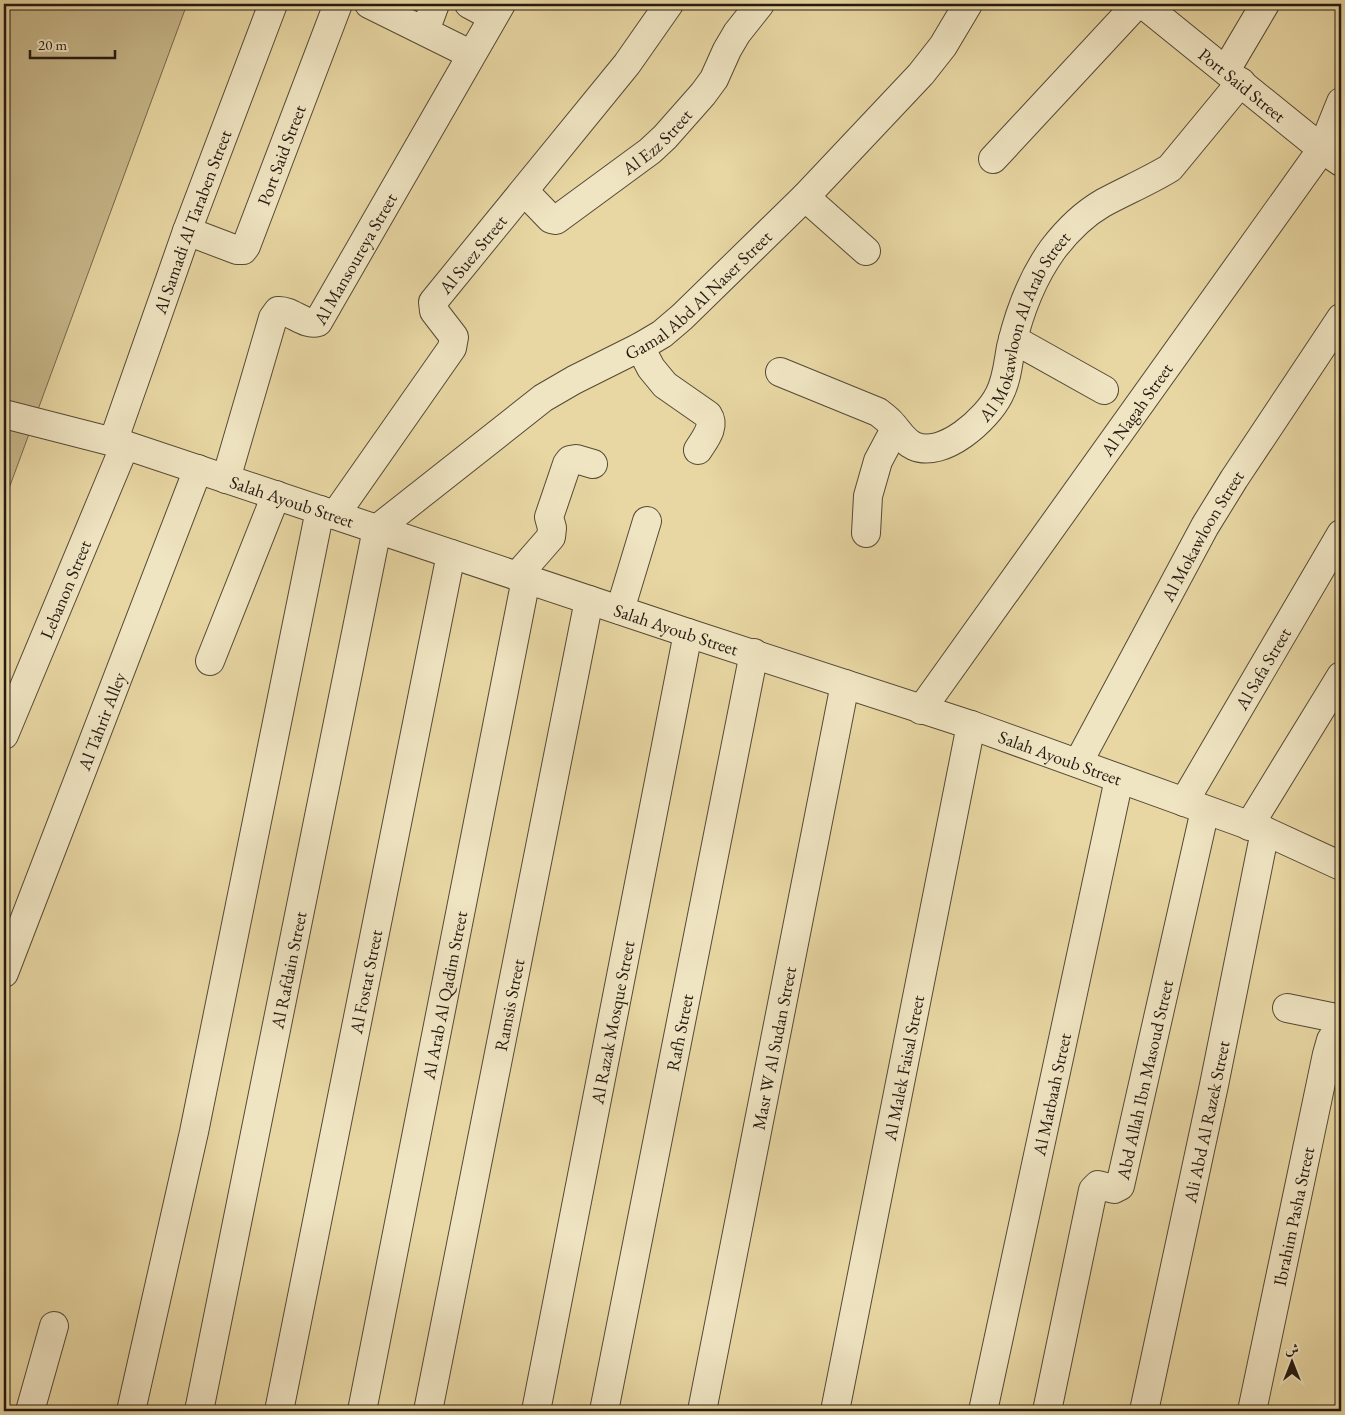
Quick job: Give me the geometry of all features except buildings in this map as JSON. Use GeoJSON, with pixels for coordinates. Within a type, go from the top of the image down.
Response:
{"type":"FeatureCollection","features":[{"type":"Feature","properties":{"kind":"street","name":"Al Samadi Al Taraben Street"},"geometry":{"type":"LineString","coordinates":[[119,444],[187,231],[273,4]]}},
{"type":"Feature","properties":{"kind":"street","name":"Port Said Street"},"geometry":{"type":"LineString","coordinates":[[187,231],[237,250],[243,250],[246,246],[338,4]]}},
{"type":"Feature","properties":{"kind":"street"},"geometry":{"type":"LineString","coordinates":[[369,4],[470,54]]}},
{"type":"Feature","properties":{"kind":"street"},"geometry":{"type":"LineString","coordinates":[[425,32],[435,4]]}},
{"type":"Feature","properties":{"kind":"street"},"geometry":{"type":"LineString","coordinates":[[470,4],[497,10]]}},
{"type":"Feature","properties":{"kind":"street","name":"Al Suez Street"},"geometry":{"type":"LineString","coordinates":[[327,512],[452,348],[454,337],[434,311],[433,302],[627,64],[669,4]]}},
{"type":"Feature","properties":{"kind":"street","name":"Al Ezz Street"},"geometry":{"type":"LineString","coordinates":[[524,191],[552,219],[556,220],[650,151],[703,94],[714,79],[737,33],[760,4]]}},
{"type":"Feature","properties":{"kind":"street","name":"Gamal Abd Al Naser Street"},"geometry":{"type":"LineString","coordinates":[[377,529],[543,398],[574,380],[640,347],[662,334],[682,317],[805,197],[921,74],[943,46],[968,4]]}},
{"type":"Feature","properties":{"kind":"street","name":"Port Said Street"},"geometry":{"type":"LineString","coordinates":[[1144,4],[1332,156]]}},
{"type":"Feature","properties":{"kind":"street"},"geometry":{"type":"LineString","coordinates":[[993,159],[1144,4]]}},
{"type":"Feature","properties":{"kind":"street","name":"Al Mokawloon Al Arab Street"},"geometry":{"type":"LineString","coordinates":[[780,372],[878,412],[906,441],[914,446],[924,448],[941,445],[957,439],[971,429],[999,395],[1025,301],[1053,249],[1076,223],[1101,204],[1157,177],[1170,168],[1233,76],[1264,4]]}},
{"type":"Feature","properties":{"kind":"street","name":"Al Mansoureya Street"},"geometry":{"type":"LineString","coordinates":[[226,479],[273,318],[278,311],[282,311],[309,323],[318,322],[470,54],[497,10]]}},
{"type":"Feature","properties":{"kind":"street","name":"Al Nagah Street"},"geometry":{"type":"LineString","coordinates":[[921,710],[1332,156],[1341,102]]}},
{"type":"Feature","properties":{"kind":"street"},"geometry":{"type":"LineString","coordinates":[[805,197],[866,250]]}},
{"type":"Feature","properties":{"kind":"street","name":"Al Mokawloon Street"},"geometry":{"type":"LineString","coordinates":[[1078,763],[1205,526],[1341,318]]}},
{"type":"Feature","properties":{"kind":"street"},"geometry":{"type":"LineString","coordinates":[[1013,339],[1104,390]]}},
{"type":"Feature","properties":{"kind":"street"},"geometry":{"type":"LineString","coordinates":[[640,347],[651,368],[665,385],[708,415],[711,420],[712,425],[698,450]]}},
{"type":"Feature","properties":{"kind":"street","name":"Salah Ayoub Street"},"geometry":{"type":"LineString","coordinates":[[4,414],[119,444],[198,469],[688,633],[971,725],[1257,828],[1341,866]]}},
{"type":"Feature","properties":{"kind":"street"},"geometry":{"type":"LineString","coordinates":[[866,533],[868,496],[878,461],[895,429]]}},
{"type":"Feature","properties":{"kind":"street","name":"Lebanon Street"},"geometry":{"type":"LineString","coordinates":[[4,735],[119,444]]}},
{"type":"Feature","properties":{"kind":"street"},"geometry":{"type":"LineString","coordinates":[[521,577],[551,537],[552,528],[549,517],[566,464],[570,460],[576,459],[594,464]]}},
{"type":"Feature","properties":{"kind":"street","name":"Al Tahrir Alley"},"geometry":{"type":"LineString","coordinates":[[4,973],[198,469]]}},
{"type":"Feature","properties":{"kind":"street"},"geometry":{"type":"LineString","coordinates":[[210,661],[276,495]]}},
{"type":"Feature","properties":{"kind":"street"},"geometry":{"type":"LineString","coordinates":[[131,1411],[194,1132],[327,512]]}},
{"type":"Feature","properties":{"kind":"street"},"geometry":{"type":"LineString","coordinates":[[620,610],[647,520]]}},
{"type":"Feature","properties":{"kind":"street","name":"Al Rafdain Street"},"geometry":{"type":"LineString","coordinates":[[199,1411],[377,529]]}},
{"type":"Feature","properties":{"kind":"street","name":"Al Safa Street"},"geometry":{"type":"LineString","coordinates":[[1194,806],[1341,534]]}},
{"type":"Feature","properties":{"kind":"street","name":"Al Fostat Street"},"geometry":{"type":"LineString","coordinates":[[279,1411],[451,554]]}},
{"type":"Feature","properties":{"kind":"street","name":"Al Arab Al Qadim Street"},"geometry":{"type":"LineString","coordinates":[[362,1411],[521,577]]}},
{"type":"Feature","properties":{"kind":"street","name":"Ramsis Street"},"geometry":{"type":"LineString","coordinates":[[428,1411],[589,600]]}},
{"type":"Feature","properties":{"kind":"street","name":"Al Razak Mosque Street"},"geometry":{"type":"LineString","coordinates":[[536,1411],[688,633]]}},
{"type":"Feature","properties":{"kind":"street","name":"Rafh Street"},"geometry":{"type":"LineString","coordinates":[[604,1411],[754,653]]}},
{"type":"Feature","properties":{"kind":"street"},"geometry":{"type":"LineString","coordinates":[[1257,828],[1341,676]]}},
{"type":"Feature","properties":{"kind":"street","name":"Masr W Al Sudan Street"},"geometry":{"type":"LineString","coordinates":[[702,1411],[845,684]]}},
{"type":"Feature","properties":{"kind":"street","name":"Al Malek Faisal Street"},"geometry":{"type":"LineString","coordinates":[[835,1411],[971,725]]}},
{"type":"Feature","properties":{"kind":"street","name":"Al Matbaah Street"},"geometry":{"type":"LineString","coordinates":[[983,1411],[1119,779]]}},
{"type":"Feature","properties":{"kind":"street","name":"Abd Allah Ibn Masoud Street"},"geometry":{"type":"LineString","coordinates":[[1047,1411],[1093,1190],[1098,1185],[1114,1189],[1120,1186],[1194,806]]}},
{"type":"Feature","properties":{"kind":"street","name":"Ali Abd Al Razek Street"},"geometry":{"type":"LineString","coordinates":[[1144,1411],[1214,1085],[1257,828]]}},
{"type":"Feature","properties":{"kind":"street"},"geometry":{"type":"LineString","coordinates":[[1287,1008],[1341,1019]]}},
{"type":"Feature","properties":{"kind":"street","name":"Ibrahim Pasha Street"},"geometry":{"type":"LineString","coordinates":[[1252,1411],[1327,1054],[1331,1040],[1341,1025]]}},
{"type":"Feature","properties":{"kind":"street"},"geometry":{"type":"LineString","coordinates":[[30,1411],[54,1326]]}},
{"type":"Feature","properties":{"kind":"shaded area"},"geometry":{"type":"Polygon","coordinates":[[[4,4],[187,4],[4,502],[4,4]]]}}]}
